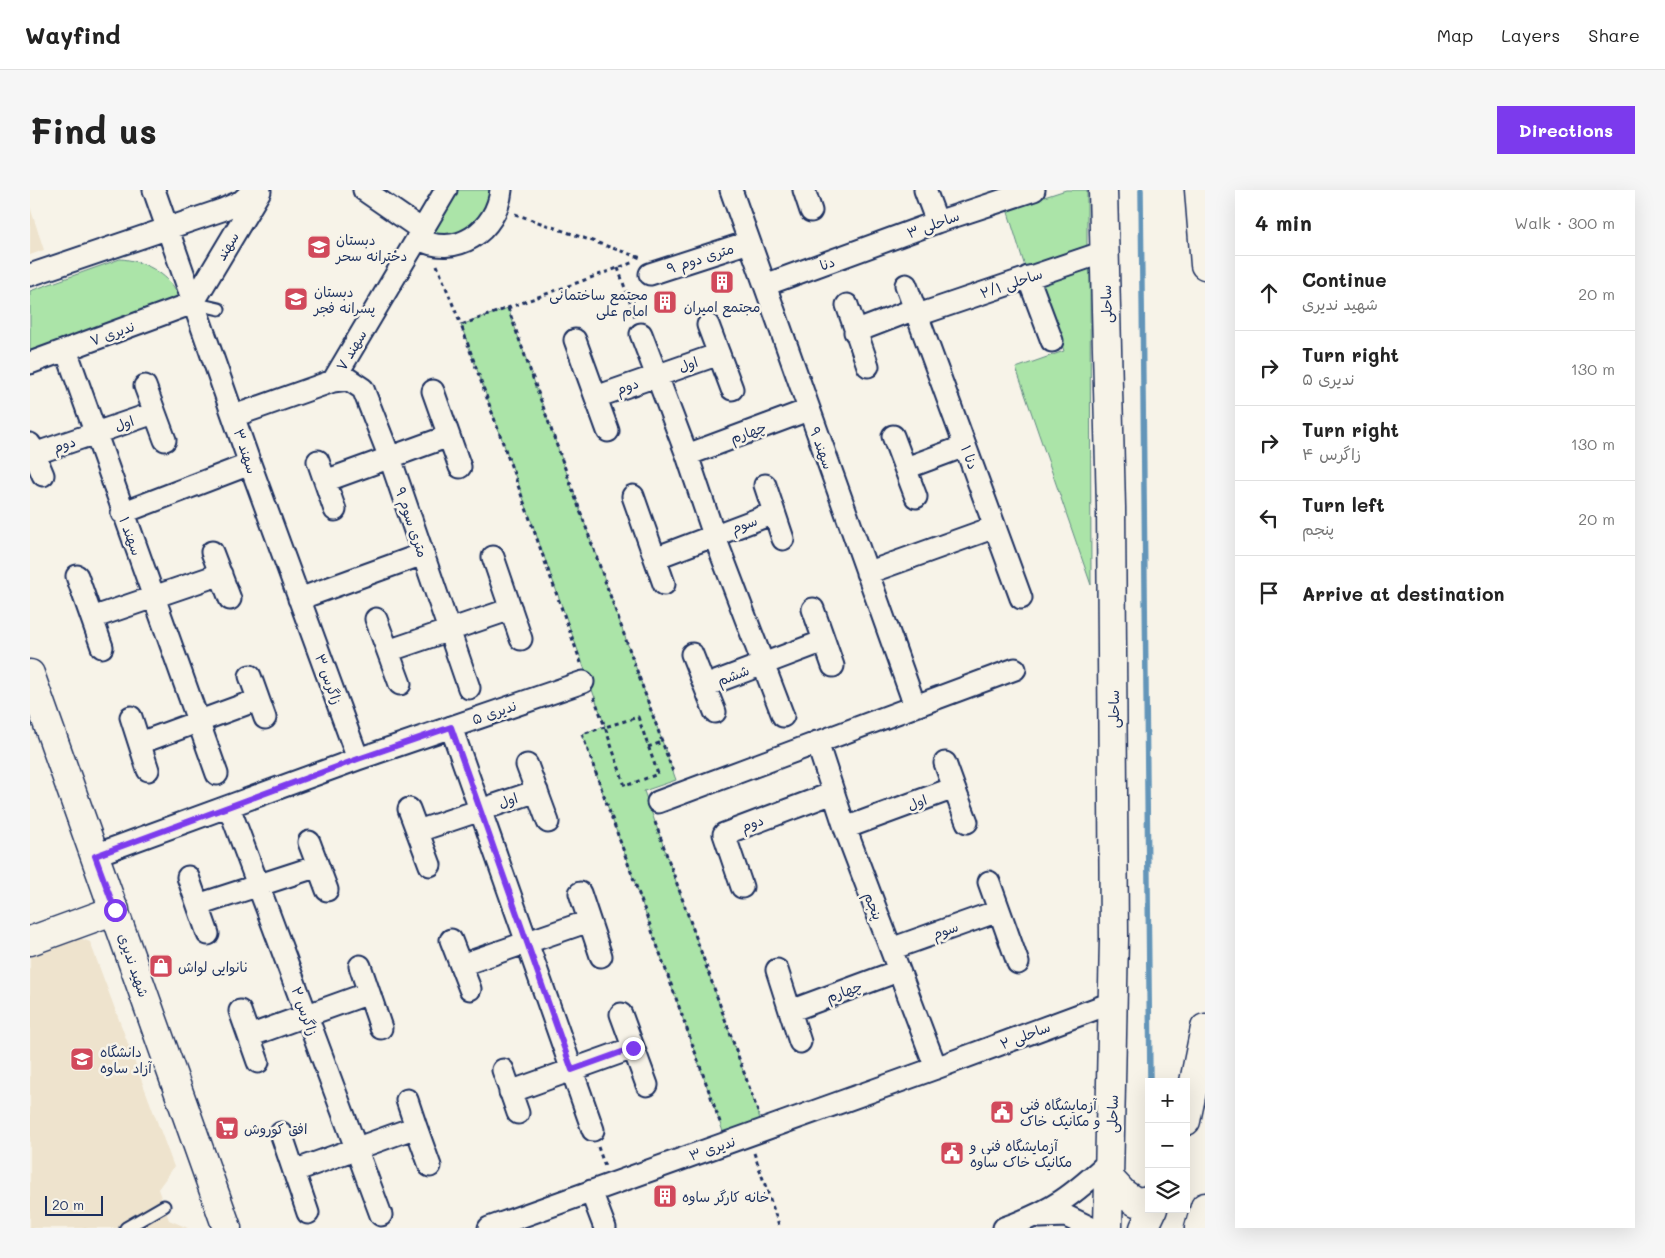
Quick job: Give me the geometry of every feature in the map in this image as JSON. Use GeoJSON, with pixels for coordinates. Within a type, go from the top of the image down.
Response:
{"type":"FeatureCollection","features":[{"type":"Feature","properties":{"kind":"street","name":"سهند ۳"},"geometry":{"type":"LineString","coordinates":[[154,190],[250,464],[300,599]]}},
{"type":"Feature","properties":{"kind":"street","name":"سهند"},"geometry":{"type":"LineString","coordinates":[[167,230],[242,201],[254,190]]}},
{"type":"Feature","properties":{"kind":"street","name":"سهند"},"geometry":{"type":"LineString","coordinates":[[193,303],[260,190]]}},
{"type":"Feature","properties":{"kind":"street"},"geometry":{"type":"LineString","coordinates":[[364,190],[423,237],[444,247],[460,244],[475,237],[491,220],[500,199]]}},
{"type":"Feature","properties":{"kind":"street","name":"سهند ۷"},"geometry":{"type":"LineString","coordinates":[[333,380],[423,237],[446,190]]}},
{"type":"Feature","properties":{"kind":"street","name":"سهند ۹"},"geometry":{"type":"LineString","coordinates":[[731,190],[915,706]]}},
{"type":"Feature","properties":{"kind":"street"},"geometry":{"type":"LineString","coordinates":[[804,190],[811,211]]}},
{"type":"Feature","properties":{"kind":"street"},"geometry":{"type":"LineString","coordinates":[[925,190],[937,222]]}},
{"type":"Feature","properties":{"kind":"street","name":"ساحلی ۳"},"geometry":{"type":"LineString","coordinates":[[890,240],[937,222],[1034,190]]}},
{"type":"Feature","properties":{"kind":"street","name":"ساحلی"},"geometry":{"type":"LineString","coordinates":[[1103,190],[1111,507],[1114,1002],[1108,1228]]}},
{"type":"Feature","properties":{"kind":"street"},"geometry":{"type":"LineString","coordinates":[[1199,190],[1205,266]]}},
{"type":"Feature","properties":{"kind":"street"},"geometry":{"type":"LineString","coordinates":[[30,276],[167,230]]}},
{"type":"Feature","properties":{"kind":"street","name":"دنا"},"geometry":{"type":"LineString","coordinates":[[764,285],[890,240]]}},
{"type":"Feature","properties":{"kind":"street","name":"۹ متری دوم"},"geometry":{"type":"LineString","coordinates":[[650,274],[749,242]]}},
{"type":"Feature","properties":{"kind":"street","name":"ساحلی ۲/۱"},"geometry":{"type":"LineString","coordinates":[[855,332],[1028,278],[1104,252]]}},
{"type":"Feature","properties":{"kind":"street"},"geometry":{"type":"LineString","coordinates":[[1028,278],[1052,341]]}},
{"type":"Feature","properties":{"kind":"street","name":"دنا ۱"},"geometry":{"type":"LineString","coordinates":[[906,285],[1021,598]]}},
{"type":"Feature","properties":{"kind":"street","name":"ندیری ۷"},"geometry":{"type":"LineString","coordinates":[[30,363],[193,303]]}},
{"type":"Feature","properties":{"kind":"street"},"geometry":{"type":"LineString","coordinates":[[847,305],[868,366]]}},
{"type":"Feature","properties":{"kind":"street"},"geometry":{"type":"LineString","coordinates":[[708,325],[732,390]]}},
{"type":"Feature","properties":{"kind":"street"},"geometry":{"type":"LineString","coordinates":[[641,334],[687,455],[714,535],[783,716]]}},
{"type":"Feature","properties":{"kind":"street"},"geometry":{"type":"LineString","coordinates":[[575,340],[608,431]]}},
{"type":"Feature","properties":{"kind":"street","name":"سهند ۱"},"geometry":{"type":"LineString","coordinates":[[66,350],[122,513],[217,774]]}},
{"type":"Feature","properties":{"kind":"street","name":"اول"},"geometry":{"type":"LineString","coordinates":[[657,375],[719,354]]}},
{"type":"Feature","properties":{"kind":"street","name":"دوم"},"geometry":{"type":"LineString","coordinates":[[596,397],[657,375]]}},
{"type":"Feature","properties":{"kind":"street"},"geometry":{"type":"LineString","coordinates":[[234,416],[333,380]]}},
{"type":"Feature","properties":{"kind":"street","name":"۹ متری سوم"},"geometry":{"type":"LineString","coordinates":[[333,380],[348,380],[363,389],[390,458],[469,688]]}},
{"type":"Feature","properties":{"kind":"street"},"geometry":{"type":"LineString","coordinates":[[145,386],[165,440]]}},
{"type":"Feature","properties":{"kind":"street"},"geometry":{"type":"LineString","coordinates":[[432,391],[460,466]]}},
{"type":"Feature","properties":{"kind":"street","name":"چهارم"},"geometry":{"type":"LineString","coordinates":[[687,455],[808,410]]}},
{"type":"Feature","properties":{"kind":"street","name":"اول"},"geometry":{"type":"LineString","coordinates":[[94,433],[154,412]]}},
{"type":"Feature","properties":{"kind":"street","name":"دوم"},"geometry":{"type":"LineString","coordinates":[[32,449],[94,433]]}},
{"type":"Feature","properties":{"kind":"street"},"geometry":{"type":"LineString","coordinates":[[325,481],[449,436]]}},
{"type":"Feature","properties":{"kind":"street"},"geometry":{"type":"LineString","coordinates":[[893,436],[916,497]]}},
{"type":"Feature","properties":{"kind":"street"},"geometry":{"type":"LineString","coordinates":[[906,468],[966,446]]}},
{"type":"Feature","properties":{"kind":"street"},"geometry":{"type":"LineString","coordinates":[[32,449],[43,475]]}},
{"type":"Feature","properties":{"kind":"street"},"geometry":{"type":"LineString","coordinates":[[318,461],[335,510]]}},
{"type":"Feature","properties":{"kind":"street"},"geometry":{"type":"LineString","coordinates":[[122,513],[250,464]]}},
{"type":"Feature","properties":{"kind":"street","name":"سوم"},"geometry":{"type":"LineString","coordinates":[[765,485],[783,539]]}},
{"type":"Feature","properties":{"kind":"street"},"geometry":{"type":"LineString","coordinates":[[633,496],[664,584]]}},
{"type":"Feature","properties":{"kind":"street","name":"سوم"},"geometry":{"type":"LineString","coordinates":[[714,535],[774,513]]}},
{"type":"Feature","properties":{"kind":"street"},"geometry":{"type":"LineString","coordinates":[[868,573],[996,527]]}},
{"type":"Feature","properties":{"kind":"street"},"geometry":{"type":"LineString","coordinates":[[655,558],[714,535]]}},
{"type":"Feature","properties":{"kind":"street"},"geometry":{"type":"LineString","coordinates":[[212,552],[230,599]]}},
{"type":"Feature","properties":{"kind":"street"},"geometry":{"type":"LineString","coordinates":[[300,599],[423,554]]}},
{"type":"Feature","properties":{"kind":"street"},"geometry":{"type":"LineString","coordinates":[[493,557],[522,639]]}},
{"type":"Feature","properties":{"kind":"street"},"geometry":{"type":"LineString","coordinates":[[92,618],[220,574]]}},
{"type":"Feature","properties":{"kind":"street"},"geometry":{"type":"LineString","coordinates":[[77,576],[102,647]]}},
{"type":"Feature","properties":{"kind":"street","name":"زاگرس ۳"},"geometry":{"type":"LineString","coordinates":[[300,599],[358,759]]}},
{"type":"Feature","properties":{"kind":"street"},"geometry":{"type":"LineString","coordinates":[[388,651],[449,632],[511,609]]}},
{"type":"Feature","properties":{"kind":"street"},"geometry":{"type":"LineString","coordinates":[[812,610],[833,666]]}},
{"type":"Feature","properties":{"kind":"street"},"geometry":{"type":"LineString","coordinates":[[376,619],[400,684]]}},
{"type":"Feature","properties":{"kind":"street"},"geometry":{"type":"LineString","coordinates":[[762,664],[824,641]]}},
{"type":"Feature","properties":{"kind":"street","name":"ششم"},"geometry":{"type":"LineString","coordinates":[[692,654],[715,712]]}},
{"type":"Feature","properties":{"kind":"street","name":"ششم"},"geometry":{"type":"LineString","coordinates":[[704,686],[762,664]]}},
{"type":"Feature","properties":{"kind":"street"},"geometry":{"type":"LineString","coordinates":[[656,811],[817,742],[1015,670]]}},
{"type":"Feature","properties":{"kind":"street","name":"شهید ندیری"},"geometry":{"type":"LineString","coordinates":[[30,674],[227,1228]]}},
{"type":"Feature","properties":{"kind":"street"},"geometry":{"type":"LineString","coordinates":[[140,743],[199,722],[261,709],[250,676]]}},
{"type":"Feature","properties":{"kind":"street","name":"ندیری ۵"},"geometry":{"type":"LineString","coordinates":[[95,856],[358,759],[586,681]]}},
{"type":"Feature","properties":{"kind":"street"},"geometry":{"type":"LineString","coordinates":[[131,718],[148,770]]}},
{"type":"Feature","properties":{"kind":"street"},"geometry":{"type":"LineString","coordinates":[[451,727],[593,1130]]}},
{"type":"Feature","properties":{"kind":"street","name":"پنجم"},"geometry":{"type":"LineString","coordinates":[[817,742],[845,828],[936,1068]]}},
{"type":"Feature","properties":{"kind":"street"},"geometry":{"type":"LineString","coordinates":[[945,763],[967,822]]}},
{"type":"Feature","properties":{"kind":"street"},"geometry":{"type":"LineString","coordinates":[[527,765],[548,822]]}},
{"type":"Feature","properties":{"kind":"street","name":"اول"},"geometry":{"type":"LineString","coordinates":[[845,828],[954,788]]}},
{"type":"Feature","properties":{"kind":"street","name":"اول"},"geometry":{"type":"LineString","coordinates":[[480,810],[537,791]]}},
{"type":"Feature","properties":{"kind":"street","name":"دوم"},"geometry":{"type":"LineString","coordinates":[[742,887],[724,834],[833,793]]}},
{"type":"Feature","properties":{"kind":"street","name":"زاگرس ۲"},"geometry":{"type":"LineString","coordinates":[[229,807],[381,1215]]}},
{"type":"Feature","properties":{"kind":"street"},"geometry":{"type":"LineString","coordinates":[[409,809],[430,865]]}},
{"type":"Feature","properties":{"kind":"street"},"geometry":{"type":"LineString","coordinates":[[418,831],[480,810]]}},
{"type":"Feature","properties":{"kind":"street"},"geometry":{"type":"LineString","coordinates":[[309,842],[327,890]]}},
{"type":"Feature","properties":{"kind":"street"},"geometry":{"type":"LineString","coordinates":[[198,905],[318,866]]}},
{"type":"Feature","properties":{"kind":"street"},"geometry":{"type":"LineString","coordinates":[[188,878],[208,934]]}},
{"type":"Feature","properties":{"kind":"street"},"geometry":{"type":"LineString","coordinates":[[989,882],[1018,963]]}},
{"type":"Feature","properties":{"kind":"street"},"geometry":{"type":"LineString","coordinates":[[580,893],[601,956]]}},
{"type":"Feature","properties":{"kind":"street"},"geometry":{"type":"LineString","coordinates":[[32,940],[115,910]]}},
{"type":"Feature","properties":{"kind":"street","name":"سوم"},"geometry":{"type":"LineString","coordinates":[[891,949],[998,911]]}},
{"type":"Feature","properties":{"kind":"street"},"geometry":{"type":"LineString","coordinates":[[461,965],[589,921]]}},
{"type":"Feature","properties":{"kind":"street"},"geometry":{"type":"LineString","coordinates":[[451,940],[470,989]]}},
{"type":"Feature","properties":{"kind":"street"},"geometry":{"type":"LineString","coordinates":[[360,966],[382,1028]]}},
{"type":"Feature","properties":{"kind":"street"},"geometry":{"type":"LineString","coordinates":[[777,970],[800,1042]]}},
{"type":"Feature","properties":{"kind":"street","name":"چهارم"},"geometry":{"type":"LineString","coordinates":[[790,1011],[898,971]]}},
{"type":"Feature","properties":{"kind":"street"},"geometry":{"type":"LineString","coordinates":[[249,1036],[369,993]]}},
{"type":"Feature","properties":{"kind":"street","name":"ساحلی ۲"},"geometry":{"type":"LineString","coordinates":[[936,1068],[1114,1002]]}},
{"type":"Feature","properties":{"kind":"street"},"geometry":{"type":"LineString","coordinates":[[240,1011],[258,1062]]}},
{"type":"Feature","properties":{"kind":"street"},"geometry":{"type":"LineString","coordinates":[[621,1014],[647,1085]]}},
{"type":"Feature","properties":{"kind":"street"},"geometry":{"type":"LineString","coordinates":[[1190,1101],[1205,1028]]}},
{"type":"Feature","properties":{"kind":"street"},"geometry":{"type":"LineString","coordinates":[[510,1092],[633,1048]]}},
{"type":"Feature","properties":{"kind":"street","name":"ندیری ۳"},"geometry":{"type":"LineString","coordinates":[[488,1228],[936,1068]]}},
{"type":"Feature","properties":{"kind":"street"},"geometry":{"type":"LineString","coordinates":[[503,1070],[518,1114]]}},
{"type":"Feature","properties":{"kind":"street"},"geometry":{"type":"LineString","coordinates":[[407,1100],[430,1166]]}},
{"type":"Feature","properties":{"kind":"street"},"geometry":{"type":"LineString","coordinates":[[294,1171],[416,1127]]}},
{"type":"Feature","properties":{"kind":"street"},"geometry":{"type":"LineString","coordinates":[[280,1134],[308,1212]]}},
{"type":"Feature","properties":{"kind":"street"},"geometry":{"type":"LineString","coordinates":[[1004,1228],[1037,1217],[1110,1170],[1124,1194],[1136,1202],[1145,1201]]}},
{"type":"Feature","properties":{"kind":"street"},"geometry":{"type":"LineString","coordinates":[[601,1188],[605,1228]]}},
{"type":"Feature","properties":{"kind":"street"},"geometry":{"type":"LineString","coordinates":[[1198,1228],[1205,1208]]}},
{"type":"Feature","properties":{"kind":"street"},"geometry":{"type":"LineString","coordinates":[[1144,1228],[1151,1213]]}},
{"type":"Feature","properties":{"kind":"street"},"geometry":{"type":"LineString","coordinates":[[1037,1217],[1066,1216],[1091,1228]]}},
{"type":"Feature","properties":{"kind":"lane"},"geometry":{"type":"LineString","coordinates":[[193,303],[219,309]]}},
{"type":"Feature","properties":{"kind":"lane"},"geometry":{"type":"LineString","coordinates":[[126,1228],[164,1206]]}},
{"type":"Feature","properties":{"kind":"path"},"geometry":{"type":"LineString","coordinates":[[461,325],[644,259],[500,199]]}},
{"type":"Feature","properties":{"kind":"path"},"geometry":{"type":"LineString","coordinates":[[423,237],[461,325],[586,681],[606,727],[625,786],[658,774],[638,718],[606,727],[582,734],[728,1142]]}},
{"type":"Feature","properties":{"kind":"path"},"geometry":{"type":"LineString","coordinates":[[618,268],[641,334]]}},
{"type":"Feature","properties":{"kind":"path"},"geometry":{"type":"LineString","coordinates":[[508,308],[675,780]]}},
{"type":"Feature","properties":{"kind":"path"},"geometry":{"type":"LineString","coordinates":[[648,747],[662,742]]}},
{"type":"Feature","properties":{"kind":"path"},"geometry":{"type":"LineString","coordinates":[[641,780],[642,786]]}},
{"type":"Feature","properties":{"kind":"path"},"geometry":{"type":"LineString","coordinates":[[656,811],[756,1133],[780,1228]]}},
{"type":"Feature","properties":{"kind":"path"},"geometry":{"type":"LineString","coordinates":[[593,1130],[601,1188]]}},
{"type":"Feature","properties":{"kind":"shaded area"},"geometry":{"type":"Polygon","coordinates":[[[30,207],[44,250],[30,255],[30,207]]]}},
{"type":"Feature","properties":{"kind":"shaded area","name":"دانشگاه آزاد ساوه"},"geometry":{"type":"Polygon","coordinates":[[[75,936],[90,942],[174,1167],[158,1189],[169,1220],[188,1228],[30,1228],[30,952],[75,936]]]}},
{"type":"Feature","properties":{"kind":"green space"},"geometry":{"type":"Polygon","coordinates":[[[451,190],[496,190],[478,228],[429,241],[451,190]]]}},
{"type":"Feature","properties":{"kind":"green space"},"geometry":{"type":"Polygon","coordinates":[[[1066,190],[1087,190],[1087,251],[1026,270],[1007,209],[1066,190]]]}},
{"type":"Feature","properties":{"kind":"green space"},"geometry":{"type":"Polygon","coordinates":[[[120,259],[137,262],[161,274],[178,294],[173,302],[30,353],[30,291],[120,259]]]}},
{"type":"Feature","properties":{"kind":"green space"},"geometry":{"type":"Polygon","coordinates":[[[1090,268],[1091,585],[1016,368],[1064,351],[1042,285],[1090,268]]]}},
{"type":"Feature","properties":{"kind":"green space"},"geometry":{"type":"Polygon","coordinates":[[[508,308],[676,780],[644,791],[764,1130],[727,1143],[582,734],[605,726],[461,325],[508,308]]]}},
{"type":"Feature","properties":{"kind":"waterway"},"geometry":{"type":"LineString","coordinates":[[1141,190],[1150,1078]]}},
{"type":"Feature","properties":{"kind":"place","name":"دبستان دخترانه سحر"},"geometry":{"type":"Point","coordinates":[319,247]}},
{"type":"Feature","properties":{"kind":"place","name":"مجتمع امیران"},"geometry":{"type":"Point","coordinates":[722,282]}},
{"type":"Feature","properties":{"kind":"place","name":"دبستان پسرانه فجر"},"geometry":{"type":"Point","coordinates":[296,299]}},
{"type":"Feature","properties":{"kind":"place","name":"مجتمع ساختمانی امام علی"},"geometry":{"type":"Point","coordinates":[665,302]}},
{"type":"Feature","properties":{"kind":"place","name":"نانوایی لواش"},"geometry":{"type":"Point","coordinates":[161,966]}},
{"type":"Feature","properties":{"kind":"place","name":"دانشگاه آزاد ساوه"},"geometry":{"type":"Point","coordinates":[82,1059]}},
{"type":"Feature","properties":{"kind":"place","name":"آزمایشگاه فنی و مکانیک خاک"},"geometry":{"type":"Point","coordinates":[1002,1112]}},
{"type":"Feature","properties":{"kind":"place","name":"افق کوروش"},"geometry":{"type":"Point","coordinates":[227,1128]}},
{"type":"Feature","properties":{"kind":"place","name":"آزمایشگاه فنی و مکانیک خاک ساوه"},"geometry":{"type":"Point","coordinates":[952,1153]}},
{"type":"Feature","properties":{"kind":"place","name":"خانه کارگر ساوه"},"geometry":{"type":"Point","coordinates":[665,1196]}},
{"type":"Feature","properties":{"kind":"route"},"geometry":{"type":"LineString","coordinates":[[115,910],[95,856],[358,759],[451,727],[572,1070],[633,1048]]}}]}
